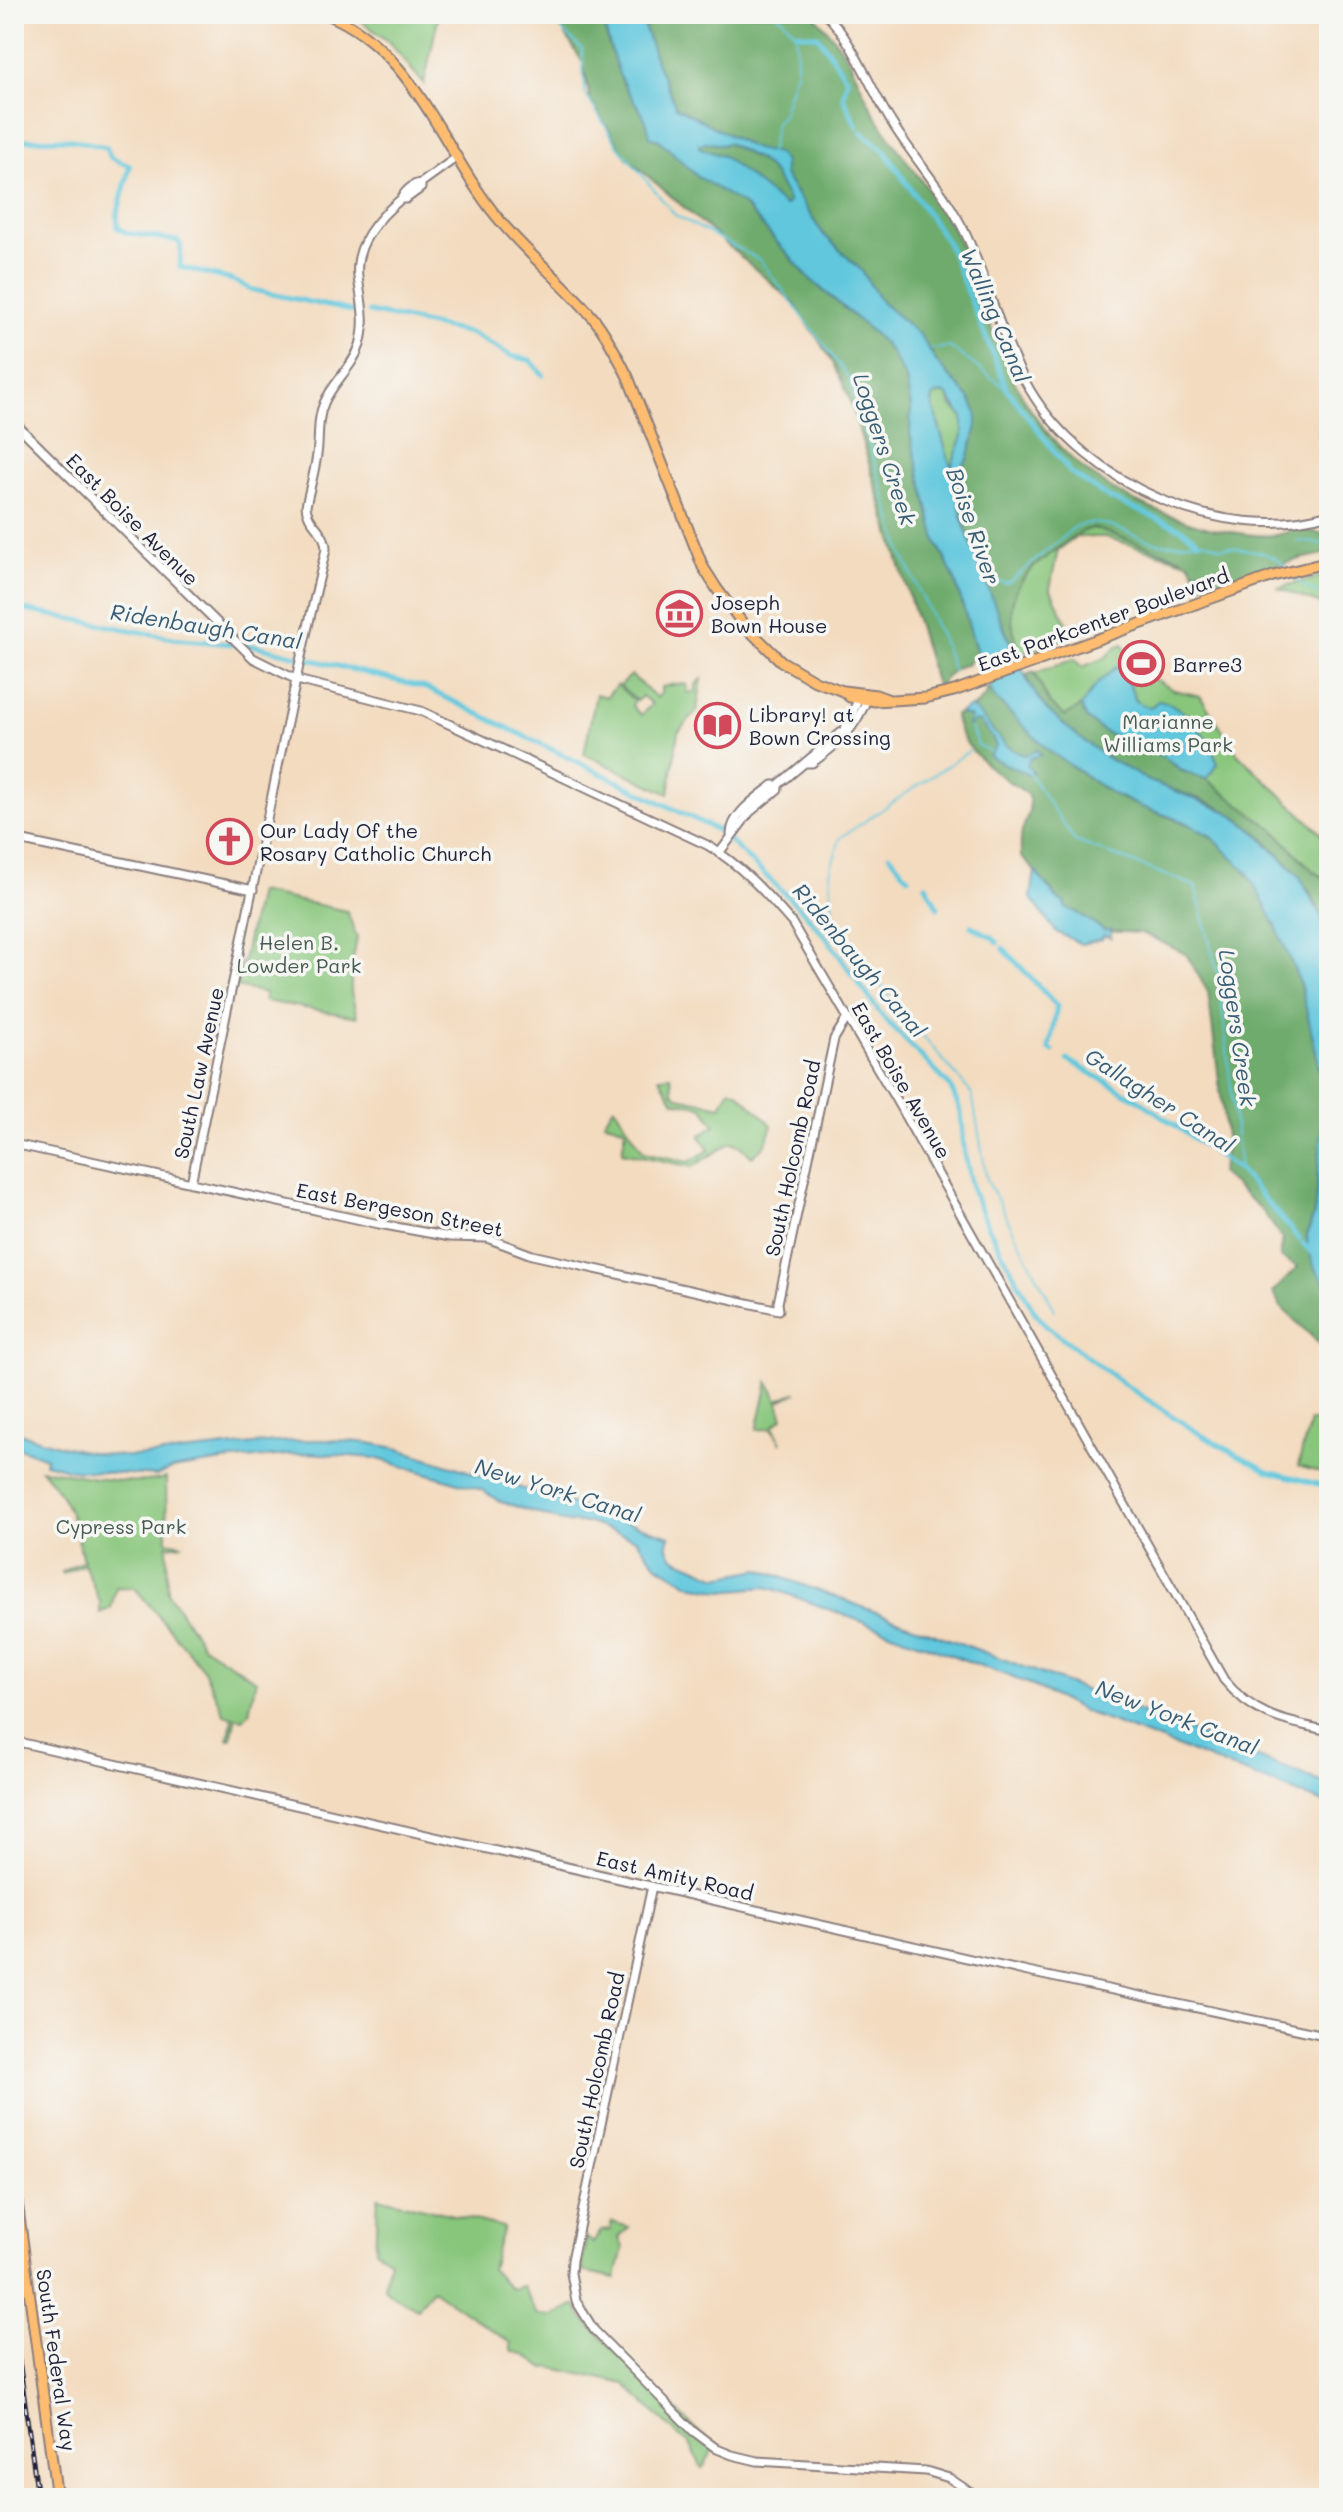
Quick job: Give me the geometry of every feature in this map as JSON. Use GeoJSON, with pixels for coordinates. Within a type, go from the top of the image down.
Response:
{"type":"FeatureCollection","features":[{"type":"Feature","properties":{"kind":"main road","name":"East Parkcenter Boulevard"},"geometry":{"type":"LineString","coordinates":[[326,14],[362,35],[398,67],[494,214],[596,322],[628,377],[703,567],[724,600],[764,647],[815,681],[843,691],[887,700],[938,695],[1273,576],[1329,562]]}},
{"type":"Feature","properties":{"kind":"main road","name":"South Federal Way"},"geometry":{"type":"LineString","coordinates":[[14,2179],[57,2498]]}},
{"type":"Feature","properties":{"kind":"street"},"geometry":{"type":"LineString","coordinates":[[826,14],[850,44],[891,122],[951,207],[968,237],[1029,389],[1048,417],[1080,451],[1107,471],[1143,491],[1174,504],[1226,519],[1283,523],[1329,514]]}},
{"type":"Feature","properties":{"kind":"street","name":"South Law Avenue"},"geometry":{"type":"LineString","coordinates":[[191,1183],[326,549],[322,532],[306,515],[306,506],[318,447],[320,413],[361,342],[363,315],[357,266],[379,219],[403,194],[457,157]]}},
{"type":"Feature","properties":{"kind":"street","name":"East Boise Avenue"},"geometry":{"type":"LineString","coordinates":[[14,422],[239,647],[268,668],[297,680],[421,711],[720,852],[758,886],[792,923],[859,1036],[1224,1680],[1238,1696],[1265,1714],[1329,1731]]}},
{"type":"Feature","properties":{"kind":"street"},"geometry":{"type":"LineString","coordinates":[[720,852],[731,834],[778,789],[778,785],[843,731],[863,696]]}},
{"type":"Feature","properties":{"kind":"street"},"geometry":{"type":"LineString","coordinates":[[14,839],[253,890]]}},
{"type":"Feature","properties":{"kind":"street","name":"South Holcomb Road"},"geometry":{"type":"LineString","coordinates":[[779,1310],[834,1039],[847,1018]]}},
{"type":"Feature","properties":{"kind":"street"},"geometry":{"type":"LineString","coordinates":[[834,1039],[845,1032],[859,1036]]}},
{"type":"Feature","properties":{"kind":"street","name":"East Bergeson Street"},"geometry":{"type":"LineString","coordinates":[[14,1144],[450,1237],[487,1238],[532,1255],[779,1310]]}},
{"type":"Feature","properties":{"kind":"street","name":"East Amity Road"},"geometry":{"type":"LineString","coordinates":[[14,1741],[1028,1972],[1329,2036]]}},
{"type":"Feature","properties":{"kind":"street","name":"South Holcomb Road"},"geometry":{"type":"LineString","coordinates":[[652,1886],[572,2260],[572,2288],[583,2316],[693,2431],[717,2449],[757,2461],[935,2473],[961,2484],[979,2498]]}},
{"type":"Feature","properties":{"kind":"green space"},"geometry":{"type":"Polygon","coordinates":[[[352,14],[439,14],[424,84],[389,42],[352,14]]]}},
{"type":"Feature","properties":{"kind":"green space"},"geometry":{"type":"Polygon","coordinates":[[[568,14],[602,14],[608,42],[623,83],[659,140],[745,206],[809,278],[878,337],[891,352],[906,379],[911,408],[910,434],[936,540],[955,580],[979,658],[971,659],[967,665],[955,669],[940,684],[936,685],[849,397],[832,360],[793,302],[627,158],[590,100],[583,63],[561,27],[568,14]]]}},
{"type":"Feature","properties":{"kind":"green space"},"geometry":{"type":"Polygon","coordinates":[[[640,14],[813,14],[842,49],[876,116],[949,221],[971,269],[1007,367],[1036,417],[1071,458],[1114,490],[1166,514],[1205,527],[1248,534],[1278,535],[1295,528],[1329,535],[1329,553],[1242,577],[1193,570],[1191,564],[1181,558],[1093,528],[1084,531],[1033,568],[1014,596],[1014,633],[1023,658],[1019,659],[980,570],[964,523],[953,476],[963,467],[970,399],[937,363],[929,348],[881,302],[862,272],[823,234],[784,175],[784,162],[777,154],[755,150],[676,107],[640,14]]]}},
{"type":"Feature","properties":{"kind":"green space"},"geometry":{"type":"Polygon","coordinates":[[[705,142],[727,143],[761,161],[774,174],[790,201],[785,207],[723,156],[700,148],[699,145],[705,142]]]}},
{"type":"Feature","properties":{"kind":"green space"},"geometry":{"type":"Polygon","coordinates":[[[947,395],[952,406],[963,417],[963,436],[951,468],[932,403],[933,396],[947,395]]]}},
{"type":"Feature","properties":{"kind":"green space"},"geometry":{"type":"Polygon","coordinates":[[[1005,400],[1105,500],[1286,555],[1199,586],[1191,563],[1105,537],[1077,537],[1058,550],[1050,588],[1070,629],[1066,638],[1022,654],[1009,633],[1005,400]]]}},
{"type":"Feature","properties":{"kind":"green space"},"geometry":{"type":"Polygon","coordinates":[[[1319,577],[1329,579],[1329,607],[1278,588],[1319,577]]]}},
{"type":"Feature","properties":{"kind":"green space","name":"Marianne Williams Park"},"geometry":{"type":"Polygon","coordinates":[[[1123,644],[1131,665],[1174,690],[1200,696],[1238,754],[1318,830],[1329,845],[1329,940],[1303,873],[1087,738],[1050,704],[1033,674],[1074,659],[1082,667],[1105,658],[1123,644]]]}},
{"type":"Feature","properties":{"kind":"green space"},"geometry":{"type":"Polygon","coordinates":[[[1034,672],[1050,704],[1065,716],[1081,706],[1087,719],[1163,756],[1182,771],[1206,779],[1273,829],[1314,872],[1329,880],[1329,953],[1321,917],[1310,893],[1267,842],[1220,808],[1149,781],[1113,763],[1077,738],[1035,693],[1026,675],[1034,672]]]}},
{"type":"Feature","properties":{"kind":"green space"},"geometry":{"type":"Polygon","coordinates":[[[631,675],[657,698],[661,687],[674,684],[687,685],[687,693],[696,692],[696,684],[702,679],[697,711],[678,732],[669,794],[584,754],[596,694],[606,697],[617,685],[635,701],[632,706],[641,715],[652,704],[642,696],[637,701],[620,686],[631,675]]]}},
{"type":"Feature","properties":{"kind":"green space"},"geometry":{"type":"Polygon","coordinates":[[[990,688],[994,697],[1036,736],[1095,783],[1123,799],[1187,824],[1211,837],[1236,860],[1258,890],[1277,925],[1306,1005],[1321,1082],[1322,1130],[1315,1208],[1307,1243],[1329,1291],[1327,1351],[1281,1307],[1273,1292],[1298,1267],[1280,1257],[1283,1239],[1260,1208],[1220,1173],[1227,1145],[1208,992],[1186,954],[1142,933],[1105,931],[1065,908],[1021,857],[1021,835],[1029,810],[1028,796],[974,753],[961,735],[955,715],[977,705],[988,692],[986,689],[990,688]]]}},
{"type":"Feature","properties":{"kind":"green space","name":"Helen B. Lowder Park"},"geometry":{"type":"Polygon","coordinates":[[[258,892],[347,911],[357,938],[351,969],[351,992],[357,1017],[264,1001],[265,993],[237,987],[258,892]]]}},
{"type":"Feature","properties":{"kind":"green space"},"geometry":{"type":"Polygon","coordinates":[[[671,1076],[673,1092],[679,1097],[721,1106],[730,1089],[738,1092],[772,1125],[766,1144],[752,1157],[732,1142],[692,1167],[622,1152],[626,1129],[604,1122],[614,1106],[644,1152],[689,1162],[709,1150],[700,1136],[715,1125],[703,1107],[674,1101],[659,1077],[671,1076]]]}},
{"type":"Feature","properties":{"kind":"green space"},"geometry":{"type":"Polygon","coordinates":[[[768,1382],[778,1400],[797,1392],[778,1402],[783,1418],[773,1426],[781,1443],[772,1428],[757,1430],[768,1382]]]}},
{"type":"Feature","properties":{"kind":"green space"},"geometry":{"type":"Polygon","coordinates":[[[1310,1421],[1329,1425],[1329,1475],[1298,1466],[1310,1421]]]}},
{"type":"Feature","properties":{"kind":"green space","name":"Cypress Park"},"geometry":{"type":"Polygon","coordinates":[[[41,1469],[120,1481],[166,1478],[167,1541],[183,1544],[167,1546],[168,1593],[203,1646],[256,1680],[249,1712],[243,1719],[236,1717],[231,1739],[228,1739],[233,1717],[224,1714],[204,1670],[135,1588],[116,1587],[111,1608],[100,1613],[100,1602],[84,1564],[62,1574],[83,1561],[70,1512],[41,1469]]]}},
{"type":"Feature","properties":{"kind":"green space"},"geometry":{"type":"Polygon","coordinates":[[[378,2197],[503,2227],[491,2269],[511,2289],[522,2286],[538,2315],[553,2316],[576,2305],[582,2318],[715,2448],[704,2466],[702,2468],[689,2442],[625,2384],[549,2367],[545,2369],[525,2355],[511,2350],[511,2343],[432,2289],[417,2309],[389,2293],[384,2287],[390,2260],[375,2250],[378,2197]]]}},
{"type":"Feature","properties":{"kind":"green space"},"geometry":{"type":"Polygon","coordinates":[[[612,2222],[629,2227],[619,2238],[623,2247],[616,2278],[582,2271],[586,2237],[593,2243],[601,2231],[610,2230],[612,2222]]]}},
{"type":"Feature","properties":{"kind":"water"},"geometry":{"type":"Polygon","coordinates":[[[602,14],[640,14],[676,107],[755,149],[777,153],[784,162],[784,175],[823,234],[862,271],[881,302],[920,335],[937,363],[970,399],[977,413],[977,426],[968,459],[953,476],[964,525],[1002,624],[1029,684],[1047,710],[1109,759],[1147,780],[1228,812],[1254,831],[1300,877],[1322,918],[1329,953],[1329,1288],[1315,1269],[1307,1236],[1314,1214],[1323,1119],[1321,1073],[1300,983],[1276,926],[1248,873],[1211,836],[1185,822],[1111,793],[1048,750],[994,697],[983,672],[955,580],[936,540],[910,434],[911,408],[906,379],[891,352],[877,336],[809,278],[745,206],[697,176],[659,140],[650,137],[642,113],[619,73],[602,14]],[[705,142],[699,145],[700,148],[723,156],[785,206],[789,202],[774,174],[761,161],[728,143],[705,142]],[[947,395],[933,396],[932,403],[951,467],[963,436],[963,417],[947,395]]]}},
{"type":"Feature","properties":{"kind":"water"},"geometry":{"type":"Polygon","coordinates":[[[1116,667],[1130,686],[1135,701],[1150,708],[1159,700],[1179,709],[1196,724],[1218,764],[1206,779],[1183,771],[1163,756],[1103,731],[1087,719],[1081,706],[1097,684],[1116,667]]]}},
{"type":"Feature","properties":{"kind":"water"},"geometry":{"type":"Polygon","coordinates":[[[970,707],[1010,748],[1026,755],[1037,750],[1041,755],[1030,758],[1027,766],[1033,772],[1028,775],[989,756],[996,746],[993,739],[980,722],[975,721],[968,726],[971,717],[960,714],[970,707]]]}},
{"type":"Feature","properties":{"kind":"water"},"geometry":{"type":"Polygon","coordinates":[[[1035,871],[1057,899],[1066,903],[1065,908],[1105,931],[1111,930],[1111,938],[1104,935],[1102,939],[1081,944],[1056,932],[1031,898],[1035,871]]]}},
{"type":"Feature","properties":{"kind":"water"},"geometry":{"type":"Polygon","coordinates":[[[14,1431],[66,1447],[121,1456],[318,1440],[396,1448],[670,1536],[667,1546],[672,1557],[718,1577],[760,1569],[1035,1671],[1329,1785],[1329,1805],[1085,1712],[1027,1683],[774,1589],[720,1591],[691,1585],[656,1564],[636,1539],[589,1523],[568,1523],[499,1501],[482,1490],[375,1458],[310,1453],[222,1461],[172,1469],[156,1476],[72,1470],[45,1463],[46,1458],[14,1446],[14,1431]]]}},
{"type":"Feature","properties":{"kind":"waterway","name":"Loggers Creek"},"geometry":{"type":"LineString","coordinates":[[545,14],[582,49],[585,94],[618,146],[675,215],[760,260],[849,378],[903,556],[945,646],[953,672]]}},
{"type":"Feature","properties":{"kind":"waterway"},"geometry":{"type":"LineString","coordinates":[[770,153],[776,122],[782,115],[797,68],[796,33],[778,14]]}},
{"type":"Feature","properties":{"kind":"waterway","name":"Walling Canal"},"geometry":{"type":"LineString","coordinates":[[796,33],[818,36],[847,79],[843,97],[857,126]]}},
{"type":"Feature","properties":{"kind":"waterway","name":"Walling Canal"},"geometry":{"type":"LineString","coordinates":[[861,132],[884,150],[947,242],[1007,389],[1071,473],[1109,498],[1182,529],[1198,541]]}},
{"type":"Feature","properties":{"kind":"waterway","name":"Gallagher Canal"},"geometry":{"type":"LineString","coordinates":[[14,140],[68,139],[106,147],[111,158],[130,166],[117,215],[118,228],[127,233],[178,241],[181,246],[180,267],[232,280]]}},
{"type":"Feature","properties":{"kind":"waterway","name":"Gallagher Canal"},"geometry":{"type":"LineString","coordinates":[[236,282],[253,290],[356,312]]}},
{"type":"Feature","properties":{"kind":"waterway","name":"Gallagher Canal"},"geometry":{"type":"LineString","coordinates":[[369,312],[470,333],[511,356],[530,360],[543,375]]}},
{"type":"Feature","properties":{"kind":"waterway"},"geometry":{"type":"LineString","coordinates":[[930,349],[950,347],[1007,389]]}},
{"type":"Feature","properties":{"kind":"waterway"},"geometry":{"type":"LineString","coordinates":[[984,577],[1005,583],[1011,581],[1076,526],[1087,524],[1108,525],[1159,543],[1205,541],[1220,547],[1268,554],[1286,568]]}},
{"type":"Feature","properties":{"kind":"waterway"},"geometry":{"type":"LineString","coordinates":[[1297,541],[1327,542]]}},
{"type":"Feature","properties":{"kind":"waterway"},"geometry":{"type":"LineString","coordinates":[[1292,577],[1310,590],[1329,596]]}},
{"type":"Feature","properties":{"kind":"waterway","name":"Ridenbaugh Canal"},"geometry":{"type":"LineString","coordinates":[[14,608],[184,640],[257,646],[426,688],[719,831],[804,912],[826,937],[883,1017],[950,1086],[961,1112],[972,1189],[987,1225],[1034,1311],[1048,1327],[1122,1383],[1203,1436],[1268,1471],[1329,1487]]}},
{"type":"Feature","properties":{"kind":"waterway","name":"Loggers Creek"},"geometry":{"type":"LineString","coordinates":[[970,727],[978,745],[990,752]]}},
{"type":"Feature","properties":{"kind":"waterway"},"geometry":{"type":"LineString","coordinates":[[969,751],[840,838],[830,872],[834,930],[972,1094],[987,1180],[1055,1310]]}},
{"type":"Feature","properties":{"kind":"waterway","name":"Loggers Creek"},"geometry":{"type":"LineString","coordinates":[[1029,773],[1075,841],[1195,886],[1219,978],[1240,1171]]}},
{"type":"Feature","properties":{"kind":"waterway","name":"Gallagher Canal"},"geometry":{"type":"LineString","coordinates":[[890,855],[908,877]]}},
{"type":"Feature","properties":{"kind":"waterway","name":"Boise River"},"geometry":{"type":"LineString","coordinates":[[1259,859],[1295,909]]}},
{"type":"Feature","properties":{"kind":"waterway","name":"Gallagher Canal"},"geometry":{"type":"LineString","coordinates":[[926,885],[938,908]]}},
{"type":"Feature","properties":{"kind":"waterway","name":"Gallagher Canal"},"geometry":{"type":"LineString","coordinates":[[971,926],[997,943]]}},
{"type":"Feature","properties":{"kind":"waterway","name":"Gallagher Canal"},"geometry":{"type":"LineString","coordinates":[[1003,948],[1057,1006],[1049,1049],[1053,1051]]}},
{"type":"Feature","properties":{"kind":"waterway","name":"Gallagher Canal"},"geometry":{"type":"LineString","coordinates":[[1068,1060],[1142,1102],[1240,1171],[1299,1239]]}},
{"type":"Feature","properties":{"kind":"waterway","name":"Gallagher Canal"},"geometry":{"type":"LineString","coordinates":[[1303,1243],[1311,1252]]}},
{"type":"Feature","properties":{"kind":"railway"},"geometry":{"type":"LineString","coordinates":[[14,2323],[38,2498]]}},
{"type":"Feature","properties":{"kind":"place","name":"Joseph Bown House"},"geometry":{"type":"Point","coordinates":[680,614]}},
{"type":"Feature","properties":{"kind":"place","name":"Barre3"},"geometry":{"type":"Point","coordinates":[1142,664]}},
{"type":"Feature","properties":{"kind":"place","name":"Library! at Bown Crossing"},"geometry":{"type":"Point","coordinates":[718,725]}},
{"type":"Feature","properties":{"kind":"place","name":"Our Lady Of the Rosary Catholic Church"},"geometry":{"type":"Point","coordinates":[229,842]}},
{"type":"Feature","properties":{"kind":"water label","name":"New York Canal"},"geometry":{"type":"Point","coordinates":[558,1490]}},
{"type":"Feature","properties":{"kind":"water label","name":"New York Canal"},"geometry":{"type":"Point","coordinates":[1177,1717]}}]}
